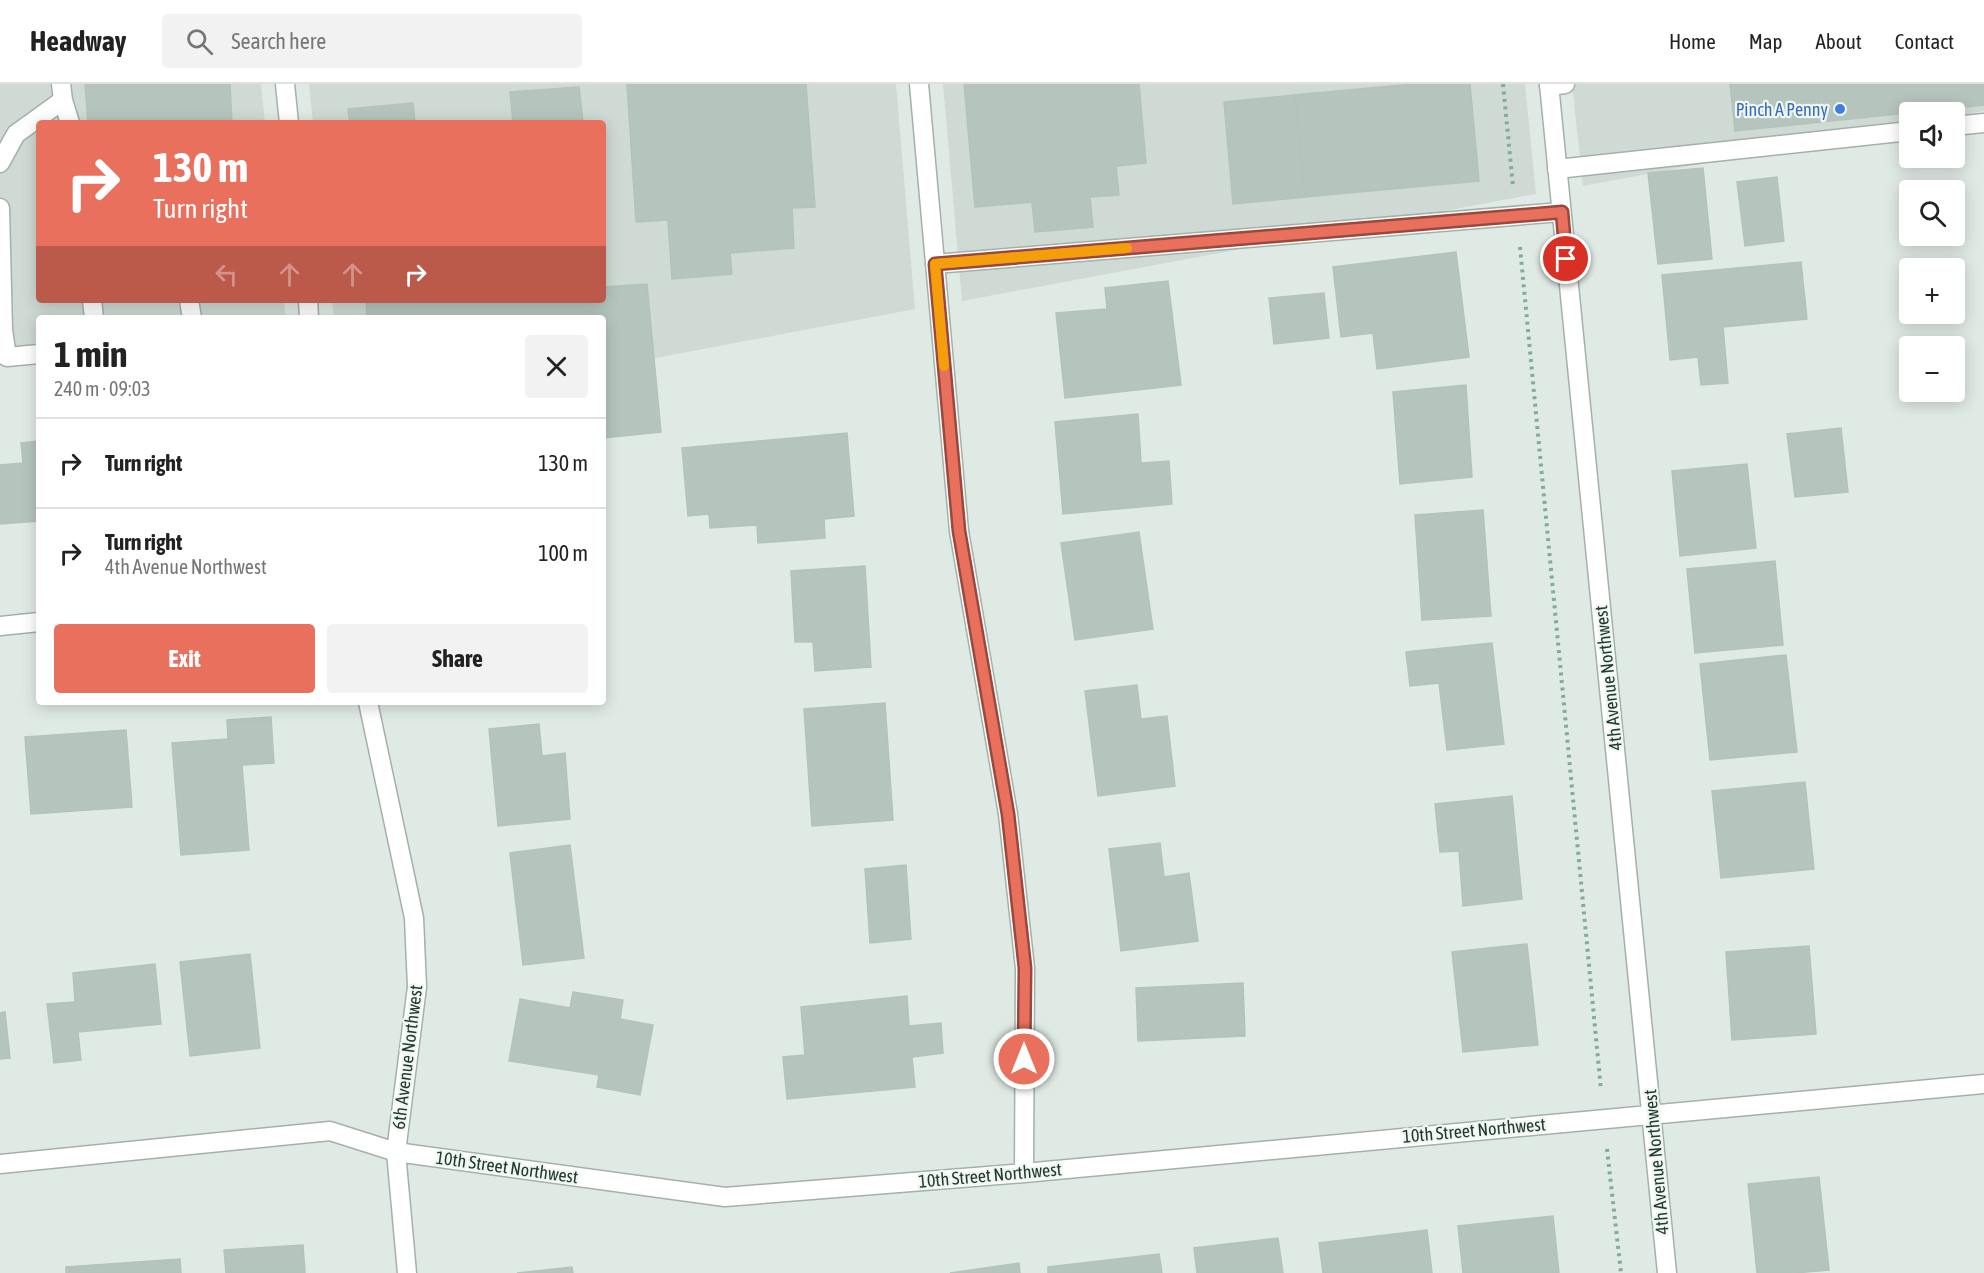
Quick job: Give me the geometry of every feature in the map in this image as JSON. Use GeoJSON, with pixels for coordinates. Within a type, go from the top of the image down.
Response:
{"type":"FeatureCollection","features":[{"type":"Feature","properties":{"kind":"street"},"geometry":{"type":"LineString","coordinates":[[285,84],[289,120]]}},
{"type":"Feature","properties":{"kind":"street"},"geometry":{"type":"LineString","coordinates":[[919,84],[959,531],[1008,814],[1025,968],[1024,1173]]}},
{"type":"Feature","properties":{"kind":"street","name":"4th Avenue Northwest"},"geometry":{"type":"LineString","coordinates":[[1554,84],[1557,169],[1667,1273]]}},
{"type":"Feature","properties":{"kind":"street"},"geometry":{"type":"LineString","coordinates":[[0,163],[16,134],[62,92],[69,120]]}},
{"type":"Feature","properties":{"kind":"street"},"geometry":{"type":"LineString","coordinates":[[1965,125],[1984,123]]}},
{"type":"Feature","properties":{"kind":"street"},"geometry":{"type":"LineString","coordinates":[[1557,169],[1899,132]]}},
{"type":"Feature","properties":{"kind":"street"},"geometry":{"type":"LineString","coordinates":[[0,208],[3,330],[7,357],[36,354]]}},
{"type":"Feature","properties":{"kind":"street"},"geometry":{"type":"LineString","coordinates":[[935,264],[1562,212]]}},
{"type":"Feature","properties":{"kind":"street"},"geometry":{"type":"LineString","coordinates":[[0,626],[36,622]]}},
{"type":"Feature","properties":{"kind":"street","name":"6th Avenue Northwest"},"geometry":{"type":"LineString","coordinates":[[369,705],[414,918],[417,987],[396,1152],[407,1273]]}},
{"type":"Feature","properties":{"kind":"street","name":"10th Street Northwest"},"geometry":{"type":"LineString","coordinates":[[0,1164],[330,1131],[396,1152],[725,1197],[1024,1173],[1984,1084]]}},
{"type":"Feature","properties":{"kind":"path"},"geometry":{"type":"LineString","coordinates":[[1503,84],[1603,1118],[1621,1273]]}},
{"type":"Feature","properties":{"kind":"shaded area"},"geometry":{"type":"Polygon","coordinates":[[[0,84],[261,84],[265,120],[36,120],[36,303],[284,303],[286,315],[36,315],[36,352],[0,356],[0,84]]]}},
{"type":"Feature","properties":{"kind":"shaded area"},"geometry":{"type":"Polygon","coordinates":[[[309,84],[896,84],[915,309],[606,367],[606,315],[334,315],[332,303],[606,303],[606,120],[313,120],[309,84]]]}},
{"type":"Feature","properties":{"kind":"shaded area"},"geometry":{"type":"Polygon","coordinates":[[[943,84],[1525,84],[1536,194],[962,301],[943,84]]]}},
{"type":"Feature","properties":{"kind":"shaded area"},"geometry":{"type":"Polygon","coordinates":[[[1572,84],[1984,84],[1984,111],[1965,114],[1965,102],[1899,102],[1899,127],[1583,186],[1572,84]]]}},
{"type":"Feature","properties":{"kind":"building"},"geometry":{"type":"Polygon","coordinates":[[[85,84],[230,84],[232,120],[88,120],[85,84]]]}},
{"type":"Feature","properties":{"kind":"building"},"geometry":{"type":"Polygon","coordinates":[[[627,84],[806,84],[815,207],[792,208],[794,248],[730,253],[732,274],[672,279],[668,220],[636,222],[627,84]]]}},
{"type":"Feature","properties":{"kind":"building"},"geometry":{"type":"Polygon","coordinates":[[[964,84],[1139,84],[1146,163],[1116,166],[1119,195],[1090,197],[1093,227],[1035,232],[1032,202],[975,207],[964,84]]]}},
{"type":"Feature","properties":{"kind":"building"},"geometry":{"type":"Polygon","coordinates":[[[1413,84],[1470,84],[1479,181],[1305,197],[1295,95],[1413,84]]]}},
{"type":"Feature","properties":{"kind":"building","name":"Pinch A Penny"},"geometry":{"type":"Polygon","coordinates":[[[1730,84],[1984,84],[1984,105],[1965,107],[1965,102],[1899,102],[1899,114],[1735,131],[1730,84]]]}},
{"type":"Feature","properties":{"kind":"building"},"geometry":{"type":"Polygon","coordinates":[[[579,87],[583,120],[513,120],[510,92],[579,87]]]}},
{"type":"Feature","properties":{"kind":"building"},"geometry":{"type":"Polygon","coordinates":[[[1295,95],[1305,197],[1233,204],[1224,102],[1295,95]]]}},
{"type":"Feature","properties":{"kind":"building"},"geometry":{"type":"Polygon","coordinates":[[[413,103],[415,120],[350,120],[348,109],[413,103]]]}},
{"type":"Feature","properties":{"kind":"building"},"geometry":{"type":"Polygon","coordinates":[[[1703,168],[1712,259],[1658,264],[1648,173],[1703,168]]]}},
{"type":"Feature","properties":{"kind":"building"},"geometry":{"type":"Polygon","coordinates":[[[1777,177],[1784,241],[1745,246],[1737,182],[1777,177]]]}},
{"type":"Feature","properties":{"kind":"building"},"geometry":{"type":"Polygon","coordinates":[[[1456,252],[1469,357],[1377,369],[1373,333],[1341,337],[1333,267],[1456,252]]]}},
{"type":"Feature","properties":{"kind":"building"},"geometry":{"type":"Polygon","coordinates":[[[1801,262],[1807,319],[1723,327],[1728,383],[1701,385],[1698,357],[1670,360],[1662,275],[1801,262]]]}},
{"type":"Feature","properties":{"kind":"building"},"geometry":{"type":"Polygon","coordinates":[[[1168,281],[1181,385],[1065,398],[1056,313],[1107,309],[1105,288],[1168,281]]]}},
{"type":"Feature","properties":{"kind":"building"},"geometry":{"type":"Polygon","coordinates":[[[647,284],[661,432],[606,438],[606,315],[367,315],[366,303],[606,303],[606,287],[647,284]]]}},
{"type":"Feature","properties":{"kind":"building"},"geometry":{"type":"Polygon","coordinates":[[[1324,293],[1329,338],[1274,344],[1269,298],[1324,293]]]}},
{"type":"Feature","properties":{"kind":"building"},"geometry":{"type":"Polygon","coordinates":[[[1466,385],[1472,477],[1400,484],[1393,392],[1466,385]]]}},
{"type":"Feature","properties":{"kind":"building"},"geometry":{"type":"Polygon","coordinates":[[[1138,414],[1141,463],[1169,461],[1172,504],[1063,514],[1055,422],[1138,414]]]}},
{"type":"Feature","properties":{"kind":"building"},"geometry":{"type":"Polygon","coordinates":[[[1841,428],[1848,492],[1795,497],[1787,434],[1841,428]]]}},
{"type":"Feature","properties":{"kind":"building"},"geometry":{"type":"Polygon","coordinates":[[[847,433],[854,516],[824,519],[825,538],[758,543],[757,525],[710,528],[709,514],[688,516],[682,448],[847,433]]]}},
{"type":"Feature","properties":{"kind":"building"},"geometry":{"type":"Polygon","coordinates":[[[36,441],[36,521],[0,524],[0,465],[23,463],[21,443],[36,441]]]}},
{"type":"Feature","properties":{"kind":"building"},"geometry":{"type":"Polygon","coordinates":[[[1747,464],[1756,548],[1680,556],[1672,471],[1747,464]]]}},
{"type":"Feature","properties":{"kind":"building"},"geometry":{"type":"Polygon","coordinates":[[[1483,510],[1491,616],[1422,620],[1415,515],[1483,510]]]}},
{"type":"Feature","properties":{"kind":"building"},"geometry":{"type":"Polygon","coordinates":[[[1139,532],[1153,629],[1075,640],[1061,543],[1139,532]]]}},
{"type":"Feature","properties":{"kind":"building"},"geometry":{"type":"Polygon","coordinates":[[[1775,561],[1783,645],[1695,653],[1687,569],[1775,561]]]}},
{"type":"Feature","properties":{"kind":"building"},"geometry":{"type":"Polygon","coordinates":[[[865,566],[871,667],[815,671],[813,642],[795,642],[791,571],[865,566]]]}},
{"type":"Feature","properties":{"kind":"building"},"geometry":{"type":"Polygon","coordinates":[[[1492,643],[1504,744],[1447,750],[1439,683],[1410,686],[1406,652],[1492,643]]]}},
{"type":"Feature","properties":{"kind":"building"},"geometry":{"type":"Polygon","coordinates":[[[1786,655],[1797,752],[1710,760],[1700,664],[1786,655]]]}},
{"type":"Feature","properties":{"kind":"building"},"geometry":{"type":"Polygon","coordinates":[[[1137,685],[1141,719],[1167,716],[1175,786],[1098,796],[1085,691],[1137,685]]]}},
{"type":"Feature","properties":{"kind":"building"},"geometry":{"type":"Polygon","coordinates":[[[885,703],[893,820],[812,826],[804,709],[885,703]]]}},
{"type":"Feature","properties":{"kind":"building"},"geometry":{"type":"Polygon","coordinates":[[[271,717],[274,763],[242,765],[249,850],[181,855],[172,743],[228,739],[227,720],[271,717]]]}},
{"type":"Feature","properties":{"kind":"building"},"geometry":{"type":"Polygon","coordinates":[[[539,724],[542,756],[565,753],[570,819],[498,826],[489,729],[539,724]]]}},
{"type":"Feature","properties":{"kind":"building"},"geometry":{"type":"Polygon","coordinates":[[[126,730],[132,807],[31,814],[25,737],[126,730]]]}},
{"type":"Feature","properties":{"kind":"building"},"geometry":{"type":"Polygon","coordinates":[[[1805,782],[1814,869],[1721,878],[1712,791],[1805,782]]]}},
{"type":"Feature","properties":{"kind":"building"},"geometry":{"type":"Polygon","coordinates":[[[1512,796],[1522,899],[1463,906],[1459,851],[1440,852],[1435,804],[1512,796]]]}},
{"type":"Feature","properties":{"kind":"building"},"geometry":{"type":"Polygon","coordinates":[[[1160,843],[1164,877],[1189,873],[1198,941],[1121,951],[1109,849],[1160,843]]]}},
{"type":"Feature","properties":{"kind":"building"},"geometry":{"type":"Polygon","coordinates":[[[570,845],[584,958],[523,965],[510,853],[570,845]]]}},
{"type":"Feature","properties":{"kind":"building"},"geometry":{"type":"Polygon","coordinates":[[[906,865],[911,939],[870,943],[865,869],[906,865]]]}},
{"type":"Feature","properties":{"kind":"building"},"geometry":{"type":"Polygon","coordinates":[[[1527,944],[1538,1045],[1463,1052],[1452,952],[1527,944]]]}},
{"type":"Feature","properties":{"kind":"building"},"geometry":{"type":"Polygon","coordinates":[[[1809,946],[1816,1034],[1732,1040],[1726,952],[1809,946]]]}},
{"type":"Feature","properties":{"kind":"building"},"geometry":{"type":"Polygon","coordinates":[[[250,954],[260,1048],[190,1056],[180,962],[250,954]]]}},
{"type":"Feature","properties":{"kind":"building"},"geometry":{"type":"Polygon","coordinates":[[[155,964],[161,1024],[78,1032],[81,1060],[54,1063],[47,1004],[75,1002],[73,973],[155,964]]]}},
{"type":"Feature","properties":{"kind":"building"},"geometry":{"type":"Polygon","coordinates":[[[1243,983],[1245,1036],[1138,1041],[1136,988],[1243,983]]]}},
{"type":"Feature","properties":{"kind":"building"},"geometry":{"type":"Polygon","coordinates":[[[573,992],[623,1000],[620,1019],[653,1025],[640,1095],[597,1087],[599,1075],[509,1061],[520,999],[570,1008],[573,992]]]}},
{"type":"Feature","properties":{"kind":"building"},"geometry":{"type":"Polygon","coordinates":[[[907,996],[909,1026],[941,1023],[943,1053],[912,1057],[915,1087],[787,1099],[783,1057],[805,1055],[801,1007],[907,996]]]}},
{"type":"Feature","properties":{"kind":"building"},"geometry":{"type":"Polygon","coordinates":[[[5,1012],[10,1058],[0,1059],[0,1013],[5,1012]]]}},
{"type":"Feature","properties":{"kind":"building"},"geometry":{"type":"Polygon","coordinates":[[[1819,1177],[1829,1270],[1757,1273],[1748,1184],[1819,1177]]]}},
{"type":"Feature","properties":{"kind":"building"},"geometry":{"type":"Polygon","coordinates":[[[1553,1216],[1559,1273],[1463,1273],[1458,1226],[1553,1216]]]}},
{"type":"Feature","properties":{"kind":"building"},"geometry":{"type":"Polygon","coordinates":[[[1427,1230],[1432,1273],[1323,1273],[1319,1243],[1427,1230]]]}},
{"type":"Feature","properties":{"kind":"building"},"geometry":{"type":"Polygon","coordinates":[[[1278,1238],[1283,1273],[1197,1273],[1194,1248],[1278,1238]]]}},
{"type":"Feature","properties":{"kind":"building"},"geometry":{"type":"Polygon","coordinates":[[[303,1245],[305,1273],[226,1273],[224,1250],[303,1245]]]}},
{"type":"Feature","properties":{"kind":"building"},"geometry":{"type":"Polygon","coordinates":[[[1159,1254],[1162,1273],[1048,1273],[1048,1267],[1159,1254]]]}},
{"type":"Feature","properties":{"kind":"building"},"geometry":{"type":"Polygon","coordinates":[[[180,1259],[181,1273],[66,1273],[66,1267],[180,1259]]]}},
{"type":"Feature","properties":{"kind":"building"},"geometry":{"type":"Polygon","coordinates":[[[1019,1263],[1020,1273],[950,1273],[1019,1263]]]}},
{"type":"Feature","properties":{"kind":"building"},"geometry":{"type":"Polygon","coordinates":[[[572,1267],[573,1273],[517,1273],[572,1267]]]}},
{"type":"Feature","properties":{"kind":"slow traffic"},"geometry":{"type":"LineString","coordinates":[[944,366],[935,264],[1127,248]]}},
{"type":"Feature","properties":{"kind":"place","name":"Pinch A Penny"},"geometry":{"type":"Point","coordinates":[1840,109]}},
{"type":"Feature","properties":{"kind":"route"},"geometry":{"type":"LineString","coordinates":[[1024,1059],[1025,968],[1008,814],[959,531],[935,264],[1562,212],[1566,259]]}}]}
